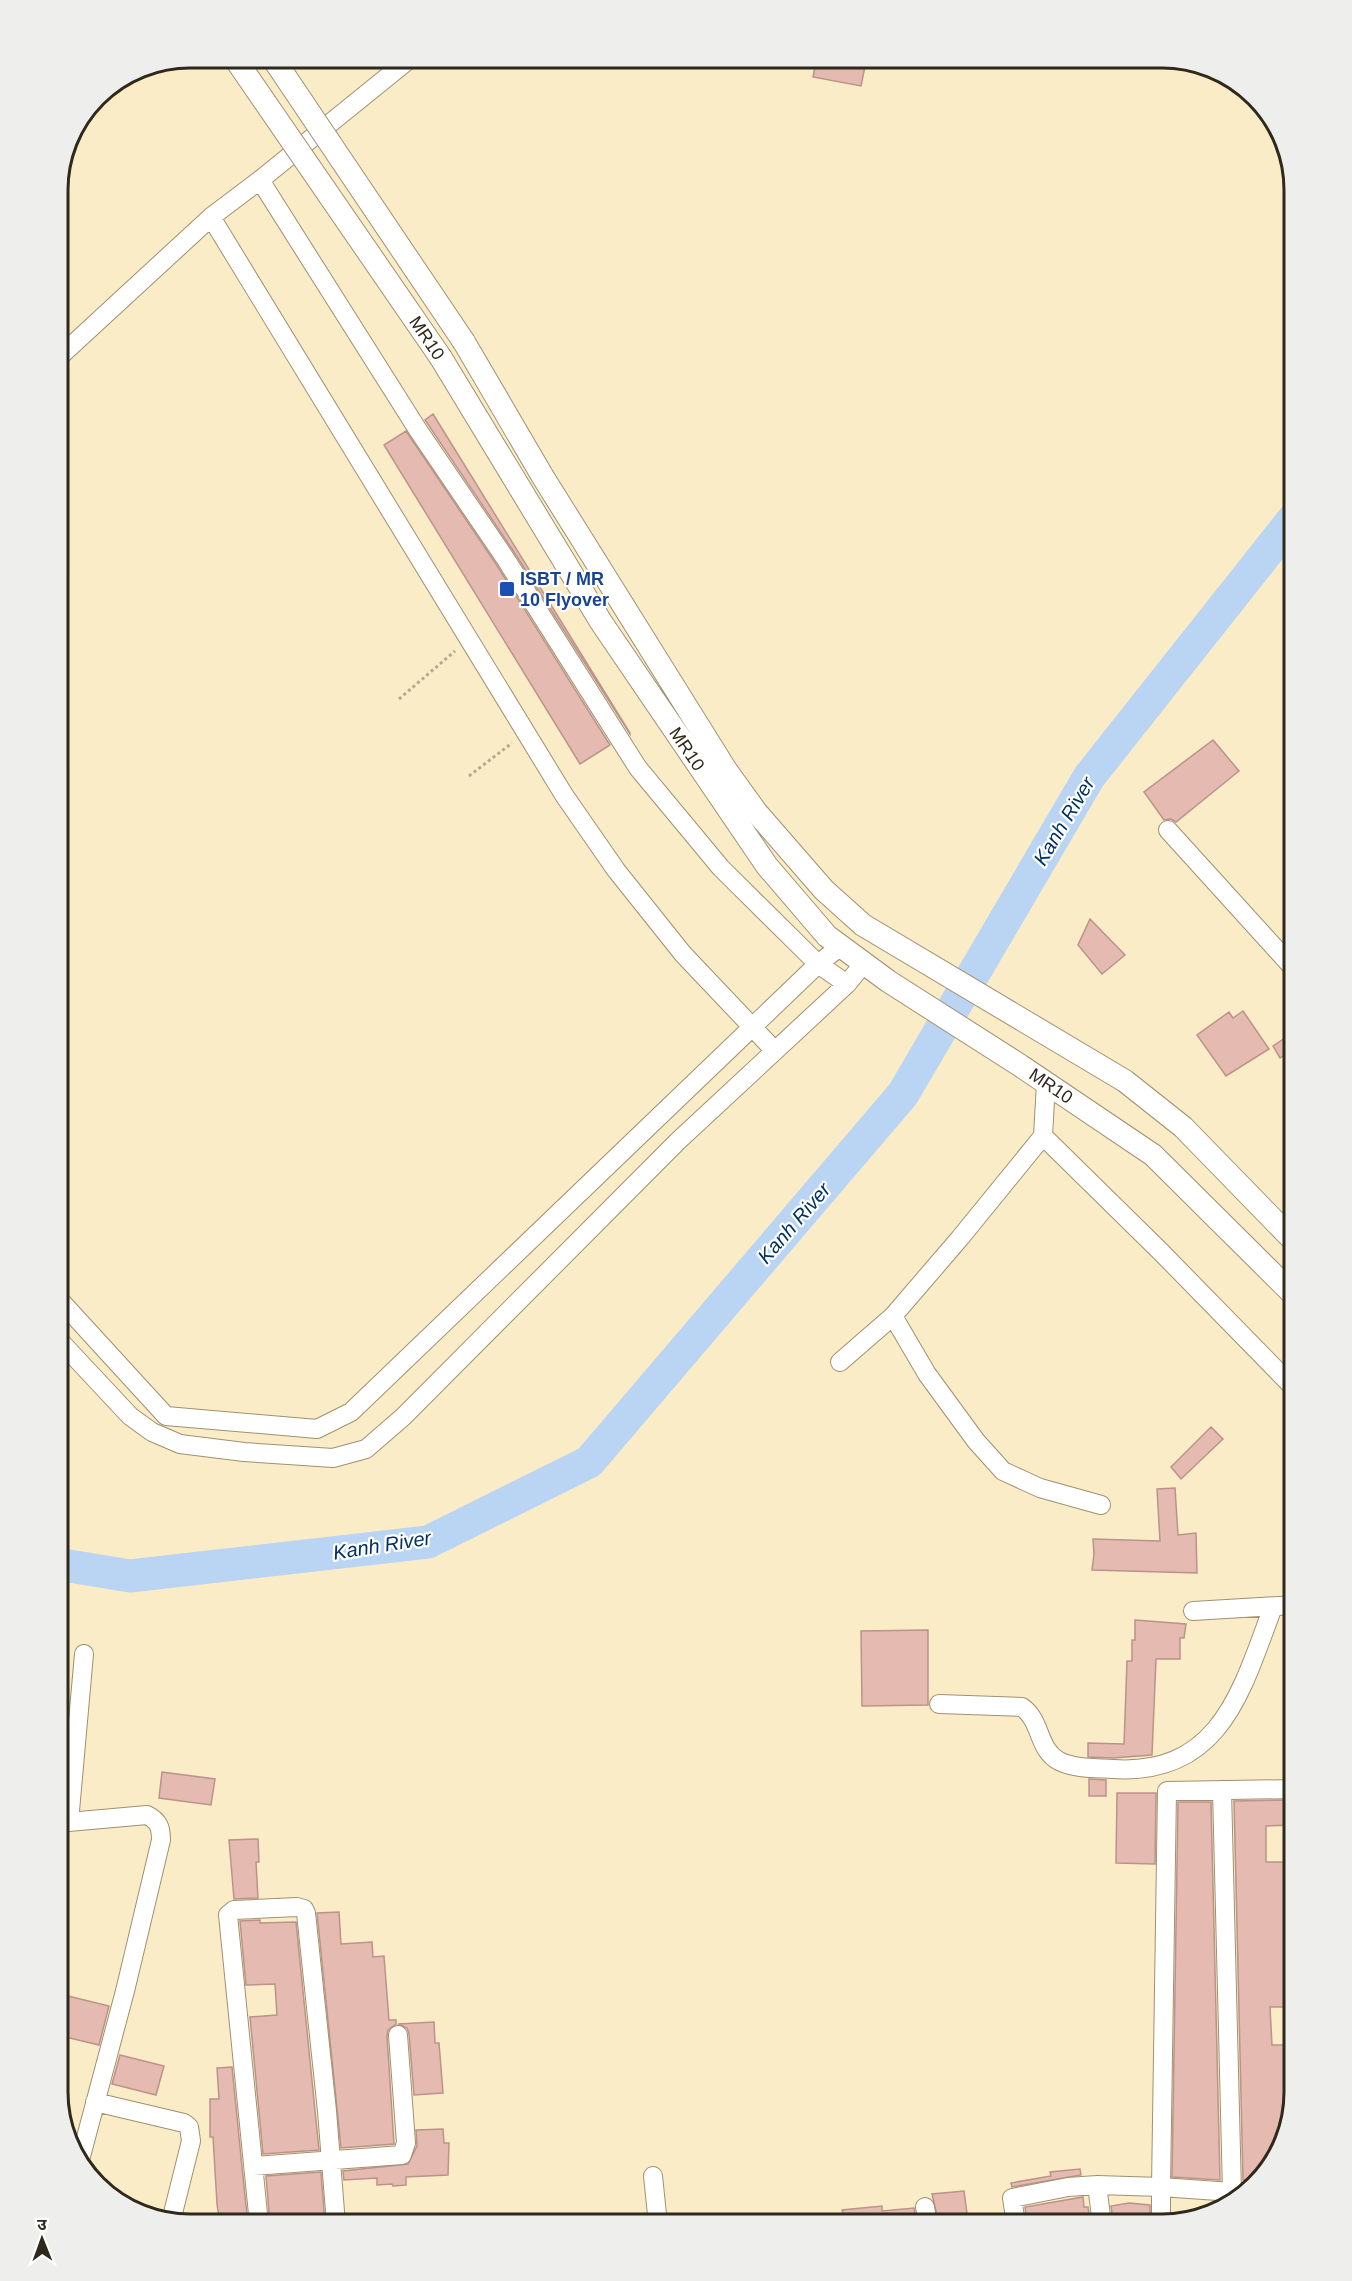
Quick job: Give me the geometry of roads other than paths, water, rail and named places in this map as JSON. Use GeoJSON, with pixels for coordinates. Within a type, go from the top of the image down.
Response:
{"type":"FeatureCollection","features":[{"type":"Feature","properties":{"kind":"main road","name":"MR10"},"geometry":{"type":"LineString","coordinates":[[242,68],[441,358],[608,632],[767,866],[827,936],[888,981],[1021,1066],[1153,1155],[1284,1285]]}},
{"type":"Feature","properties":{"kind":"main road","name":"MR10"},"geometry":{"type":"LineString","coordinates":[[279,68],[464,342],[543,477],[726,770],[757,813],[824,890],[863,925],[1125,1081],[1183,1127],[1284,1231]]}},
{"type":"Feature","properties":{"kind":"street"},"geometry":{"type":"LineString","coordinates":[[68,349],[212,217],[399,68]]}},
{"type":"Feature","properties":{"kind":"street"},"geometry":{"type":"LineString","coordinates":[[260,180],[418,430],[505,558],[638,768],[721,868],[818,963],[846,984]]}},
{"type":"Feature","properties":{"kind":"street"},"geometry":{"type":"LineString","coordinates":[[212,217],[564,795],[616,870],[683,954],[775,1051]]}},
{"type":"Feature","properties":{"kind":"street"},"geometry":{"type":"LineString","coordinates":[[1168,830],[1284,958]]}},
{"type":"Feature","properties":{"kind":"street"},"geometry":{"type":"LineString","coordinates":[[68,1309],[166,1416],[317,1429],[351,1413],[818,963],[841,946]]}},
{"type":"Feature","properties":{"kind":"street"},"geometry":{"type":"LineString","coordinates":[[68,1350],[130,1416],[152,1432],[180,1444],[244,1452],[333,1458],[366,1449],[403,1417],[678,1141],[846,984],[864,963]]}},
{"type":"Feature","properties":{"kind":"street"},"geometry":{"type":"LineString","coordinates":[[840,1362],[893,1316],[1043,1136],[1046,1083]]}},
{"type":"Feature","properties":{"kind":"street"},"geometry":{"type":"LineString","coordinates":[[1043,1136],[1284,1378]]}},
{"type":"Feature","properties":{"kind":"street"},"geometry":{"type":"LineString","coordinates":[[893,1316],[927,1374],[976,1441],[1003,1471],[1040,1488],[1101,1505]]}},
{"type":"Feature","properties":{"kind":"street"},"geometry":{"type":"LineString","coordinates":[[1193,1611],[1284,1606]]}},
{"type":"Feature","properties":{"kind":"street"},"geometry":{"type":"LineString","coordinates":[[939,1704],[1022,1707],[1030,1713],[1036,1723],[1042,1742],[1049,1754],[1060,1762],[1076,1766],[1135,1770],[1164,1766],[1189,1754],[1216,1730],[1242,1690],[1273,1607]]}},
{"type":"Feature","properties":{"kind":"street"},"geometry":{"type":"LineString","coordinates":[[68,1783],[84,1654]]}},
{"type":"Feature","properties":{"kind":"street"},"geometry":{"type":"LineString","coordinates":[[1161,2214],[1167,1791],[1284,1789]]}},
{"type":"Feature","properties":{"kind":"street"},"geometry":{"type":"LineString","coordinates":[[1222,1790],[1235,2189]]}},
{"type":"Feature","properties":{"kind":"street"},"geometry":{"type":"LineString","coordinates":[[68,1823],[147,1815],[161,1828],[161,1840],[128,1980],[82,2150]]}},
{"type":"Feature","properties":{"kind":"street"},"geometry":{"type":"LineString","coordinates":[[258,2213],[228,1915],[234,1910],[297,1907],[306,1912],[335,2213]]}},
{"type":"Feature","properties":{"kind":"street"},"geometry":{"type":"LineString","coordinates":[[253,2166],[402,2154],[405,2150],[398,2035]]}},
{"type":"Feature","properties":{"kind":"street"},"geometry":{"type":"LineString","coordinates":[[94,2102],[184,2123],[189,2127],[191,2141],[173,2212]]}},
{"type":"Feature","properties":{"kind":"street"},"geometry":{"type":"LineString","coordinates":[[653,2176],[657,2213]]}},
{"type":"Feature","properties":{"kind":"street"},"geometry":{"type":"LineString","coordinates":[[1097,2185],[1101,2214]]}},
{"type":"Feature","properties":{"kind":"street"},"geometry":{"type":"LineString","coordinates":[[1014,2214],[1012,2198],[1068,2187],[1097,2185],[1161,2187],[1228,2194]]}},
{"type":"Feature","properties":{"kind":"waterway","name":"Kanh River"},"geometry":{"type":"LineString","coordinates":[[68,1566],[130,1576],[428,1542],[589,1462],[903,1094],[1089,777],[1284,531]]}},
{"type":"Feature","properties":{"kind":"place","name":"ISBT / MR 10 Flyover"},"geometry":{"type":"Point","coordinates":[507,589]}}]}
